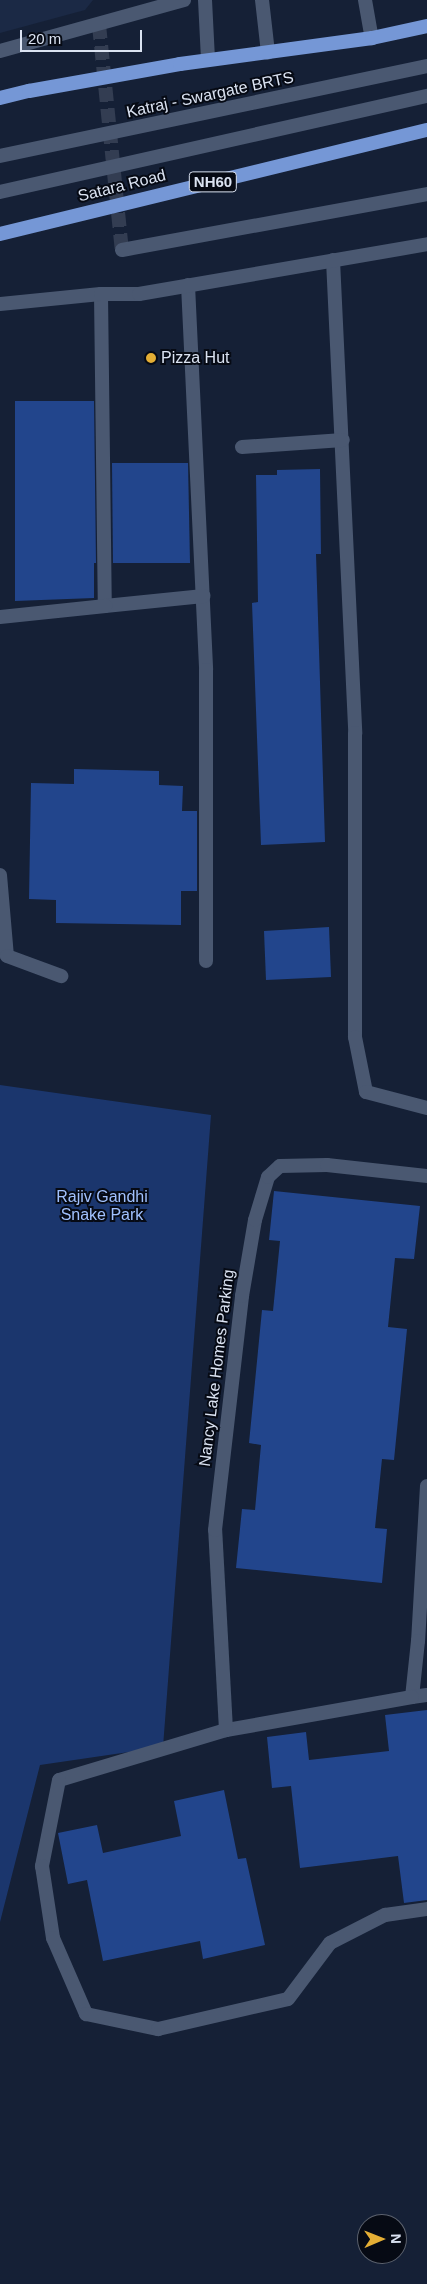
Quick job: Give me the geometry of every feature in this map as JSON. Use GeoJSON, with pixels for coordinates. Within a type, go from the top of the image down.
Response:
{"type":"FeatureCollection","features":[{"type":"Feature","properties":{"kind":"highway"},"geometry":{"type":"LineString","coordinates":[[0,98],[29,90],[208,60],[372,38],[427,26]]}},
{"type":"Feature","properties":{"kind":"highway","name":"Satara Road"},"geometry":{"type":"LineString","coordinates":[[0,234],[427,130]]}},
{"type":"Feature","properties":{"kind":"street"},"geometry":{"type":"LineString","coordinates":[[0,51],[184,0]]}},
{"type":"Feature","properties":{"kind":"street"},"geometry":{"type":"LineString","coordinates":[[205,0],[208,60]]}},
{"type":"Feature","properties":{"kind":"street"},"geometry":{"type":"LineString","coordinates":[[262,0],[268,53]]}},
{"type":"Feature","properties":{"kind":"street"},"geometry":{"type":"LineString","coordinates":[[365,0],[372,38]]}},
{"type":"Feature","properties":{"kind":"street","name":"Katraj - Swargate BRTS"},"geometry":{"type":"LineString","coordinates":[[0,156],[427,66]]}},
{"type":"Feature","properties":{"kind":"street"},"geometry":{"type":"LineString","coordinates":[[0,192],[427,96]]}},
{"type":"Feature","properties":{"kind":"street"},"geometry":{"type":"LineString","coordinates":[[122,250],[427,194]]}},
{"type":"Feature","properties":{"kind":"street"},"geometry":{"type":"LineString","coordinates":[[0,304],[101,294],[139,294],[427,244]]}},
{"type":"Feature","properties":{"kind":"street"},"geometry":{"type":"LineString","coordinates":[[333,260],[356,733],[355,1037],[366,1092],[427,1108]]}},
{"type":"Feature","properties":{"kind":"street"},"geometry":{"type":"LineString","coordinates":[[188,285],[206,670],[206,961]]}},
{"type":"Feature","properties":{"kind":"street"},"geometry":{"type":"LineString","coordinates":[[101,294],[105,606]]}},
{"type":"Feature","properties":{"kind":"street"},"geometry":{"type":"LineString","coordinates":[[242,448],[343,440]]}},
{"type":"Feature","properties":{"kind":"street"},"geometry":{"type":"LineString","coordinates":[[0,618],[203,596]]}},
{"type":"Feature","properties":{"kind":"street"},"geometry":{"type":"LineString","coordinates":[[0,875],[7,956],[61,976]]}},
{"type":"Feature","properties":{"kind":"street","name":"Nancy Lake Homes Parking"},"geometry":{"type":"LineString","coordinates":[[226,1730],[215,1530],[242,1296],[255,1220],[268,1177],[280,1166],[327,1165],[427,1176]]}},
{"type":"Feature","properties":{"kind":"street"},"geometry":{"type":"LineString","coordinates":[[412,1697],[418,1641],[427,1486]]}},
{"type":"Feature","properties":{"kind":"street"},"geometry":{"type":"LineString","coordinates":[[427,1695],[226,1730],[59,1780],[42,1866],[53,1938],[86,2014],[158,2028],[288,1999],[330,1943],[385,1915],[427,1909]]}},
{"type":"Feature","properties":{"kind":"shaded area"},"geometry":{"type":"Polygon","coordinates":[[[0,0],[93,0],[85,10],[0,33],[0,0]]]}},
{"type":"Feature","properties":{"kind":"green space","name":"Rajiv Gandhi Snake Park"},"geometry":{"type":"Polygon","coordinates":[[[0,1085],[211,1115],[163,1747],[40,1765],[0,1922],[0,1085]]]}},
{"type":"Feature","properties":{"kind":"building"},"geometry":{"type":"Polygon","coordinates":[[[15,401],[94,401],[96,563],[94,563],[94,598],[15,601],[15,401]]]}},
{"type":"Feature","properties":{"kind":"building"},"geometry":{"type":"Polygon","coordinates":[[[112,463],[188,463],[190,563],[113,563],[112,463]]]}},
{"type":"Feature","properties":{"kind":"building"},"geometry":{"type":"Polygon","coordinates":[[[320,469],[321,554],[316,554],[325,842],[261,845],[252,603],[258,602],[256,475],[277,475],[277,470],[320,469]]]}},
{"type":"Feature","properties":{"kind":"building"},"geometry":{"type":"Polygon","coordinates":[[[74,769],[159,771],[159,785],[183,786],[182,811],[197,811],[197,891],[181,891],[181,925],[56,923],[56,900],[29,899],[31,783],[74,784],[74,769]]]}},
{"type":"Feature","properties":{"kind":"building"},"geometry":{"type":"Polygon","coordinates":[[[329,927],[331,977],[266,980],[264,931],[329,927]]]}},
{"type":"Feature","properties":{"kind":"building"},"geometry":{"type":"Polygon","coordinates":[[[274,1191],[420,1206],[414,1259],[395,1258],[388,1327],[407,1329],[394,1460],[382,1459],[375,1528],[387,1529],[382,1583],[236,1568],[242,1509],[255,1510],[261,1445],[249,1443],[262,1310],[273,1311],[280,1241],[269,1240],[274,1191]]]}},
{"type":"Feature","properties":{"kind":"building"},"geometry":{"type":"Polygon","coordinates":[[[427,1710],[427,1900],[404,1903],[398,1856],[300,1868],[291,1786],[272,1788],[267,1737],[306,1732],[309,1760],[389,1751],[385,1715],[427,1710]]]}},
{"type":"Feature","properties":{"kind":"building"},"geometry":{"type":"Polygon","coordinates":[[[224,1790],[238,1859],[246,1858],[265,1945],[203,1959],[200,1941],[103,1961],[87,1880],[68,1884],[58,1833],[97,1825],[103,1853],[181,1836],[174,1801],[224,1790]]]}},
{"type":"Feature","properties":{"kind":"tunnel"},"geometry":{"type":"LineString","coordinates":[[99,25],[122,250]]}},
{"type":"Feature","properties":{"kind":"place","name":"Pizza Hut"},"geometry":{"type":"Point","coordinates":[151,358]}}]}
